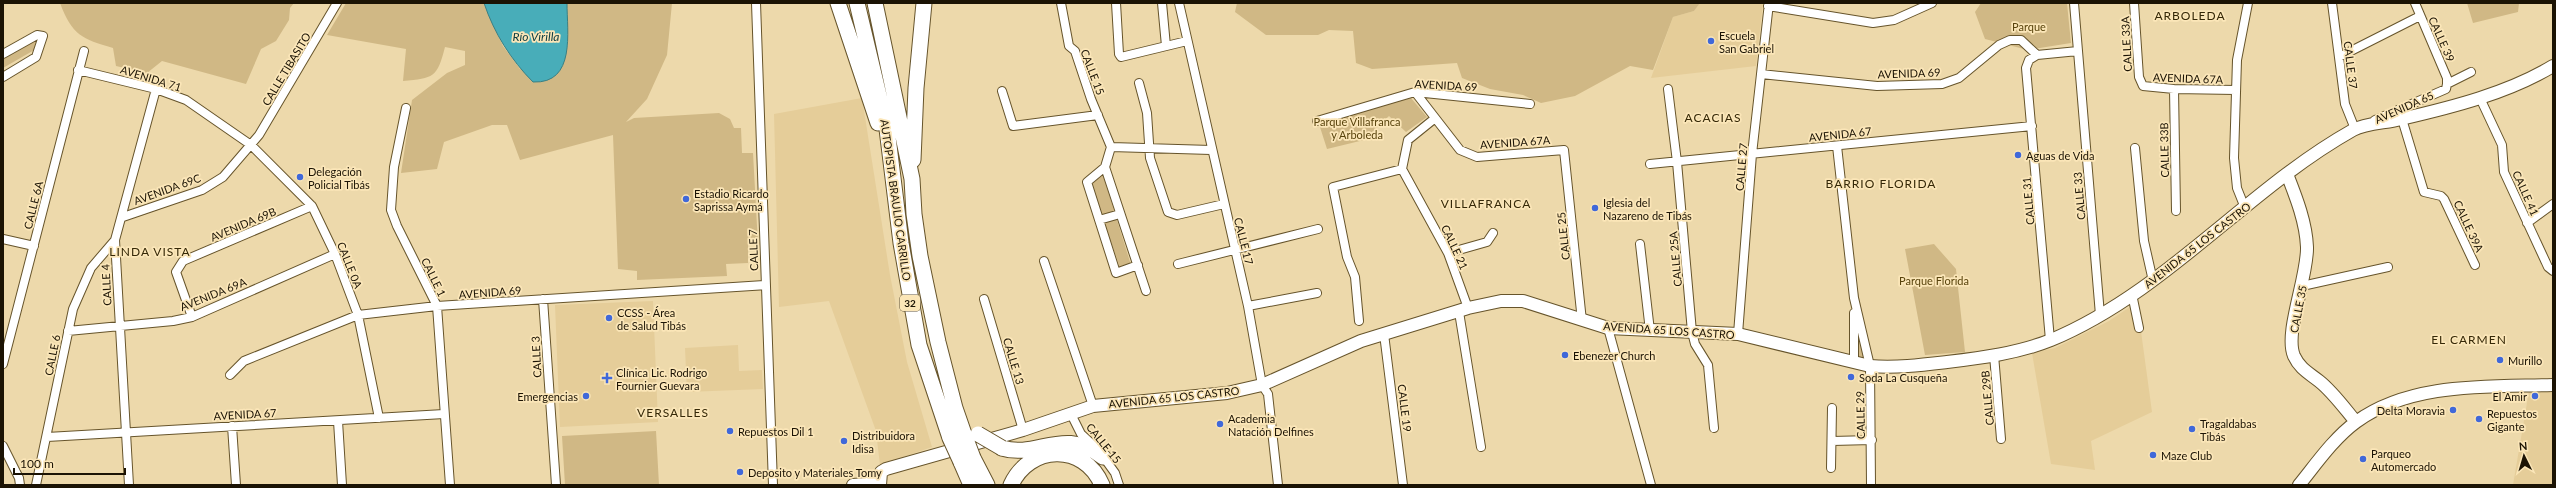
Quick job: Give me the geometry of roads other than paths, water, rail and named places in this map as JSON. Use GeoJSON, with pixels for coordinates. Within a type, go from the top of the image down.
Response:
{"type":"FeatureCollection","features":[{"type":"Feature","properties":{"kind":"highway"},"geometry":{"type":"LineString","coordinates":[[838,3],[892,164]]}},
{"type":"Feature","properties":{"kind":"highway","name":"AUTOPISTA BRAULIO CARRILLO"},"geometry":{"type":"LineString","coordinates":[[857,3],[880,93],[892,164],[904,266],[919,345],[964,435]]}},
{"type":"Feature","properties":{"kind":"highway","name":"AUTOPISTA BRAULIO CARRILLO"},"geometry":{"type":"LineString","coordinates":[[875,3],[912,179],[914,214],[920,256],[947,377],[964,435],[971,485]]}},
{"type":"Feature","properties":{"kind":"highway"},"geometry":{"type":"LineString","coordinates":[[912,179],[916,88],[924,3]]}},
{"type":"Feature","properties":{"kind":"highway"},"geometry":{"type":"LineString","coordinates":[[964,435],[1002,448],[1017,451],[1069,443],[1087,447],[1103,457]]}},
{"type":"Feature","properties":{"kind":"highway"},"geometry":{"type":"LineString","coordinates":[[1010,485],[1016,475],[1031,463],[1043,457],[1059,454],[1084,460],[1096,473],[1102,485]]}},
{"type":"Feature","properties":{"kind":"highway","name":"AUTOPISTA BRAULIO CARRILLO"},"geometry":{"type":"LineString","coordinates":[[967,460],[986,485]]}},
{"type":"Feature","properties":{"kind":"street","name":"CALLE TIBASITO"},"geometry":{"type":"LineString","coordinates":[[251,145],[270,118],[337,3]]}},
{"type":"Feature","properties":{"kind":"street","name":"CALLE 7"},"geometry":{"type":"LineString","coordinates":[[756,3],[773,485]]}},
{"type":"Feature","properties":{"kind":"street","name":"CALLE 15"},"geometry":{"type":"LineString","coordinates":[[1061,3],[1069,46],[1076,52],[1111,147]]}},
{"type":"Feature","properties":{"kind":"street"},"geometry":{"type":"LineString","coordinates":[[1116,3],[1119,54],[1121,57],[1187,42]]}},
{"type":"Feature","properties":{"kind":"street"},"geometry":{"type":"LineString","coordinates":[[1162,3],[1166,46]]}},
{"type":"Feature","properties":{"kind":"street","name":"CALLE 17"},"geometry":{"type":"LineString","coordinates":[[1179,3],[1211,150],[1248,306],[1262,385],[1268,394],[1278,485]]}},
{"type":"Feature","properties":{"kind":"street"},"geometry":{"type":"LineString","coordinates":[[1768,4],[1873,23],[1894,20],[1932,3]]}},
{"type":"Feature","properties":{"kind":"street","name":"CALLE 33"},"geometry":{"type":"LineString","coordinates":[[2074,3],[2100,315]]}},
{"type":"Feature","properties":{"kind":"street","name":"CALLE 33A"},"geometry":{"type":"LineString","coordinates":[[2134,3],[2141,84]]}},
{"type":"Feature","properties":{"kind":"street"},"geometry":{"type":"LineString","coordinates":[[2245,208],[2237,188],[2234,158],[2237,60],[2248,3]]}},
{"type":"Feature","properties":{"kind":"street","name":"CALLE 37"},"geometry":{"type":"LineString","coordinates":[[2332,3],[2345,104],[2355,129]]}},
{"type":"Feature","properties":{"kind":"street","name":"CALLE 39"},"geometry":{"type":"LineString","coordinates":[[2415,3],[2447,78],[2447,84]]}},
{"type":"Feature","properties":{"kind":"street","name":"CALLE 27"},"geometry":{"type":"LineString","coordinates":[[1738,334],[1752,154],[1768,4]]}},
{"type":"Feature","properties":{"kind":"street"},"geometry":{"type":"LineString","coordinates":[[2339,57],[2420,16]]}},
{"type":"Feature","properties":{"kind":"street"},"geometry":{"type":"LineString","coordinates":[[3,54],[37,35],[43,36],[36,57],[3,77]]}},
{"type":"Feature","properties":{"kind":"street","name":"AVENIDA 69"},"geometry":{"type":"LineString","coordinates":[[1761,74],[1877,86],[1936,84],[1959,78],[1999,45],[2010,40],[2025,42],[2037,55]]}},
{"type":"Feature","properties":{"kind":"street","name":"CALLE 6A"},"geometry":{"type":"LineString","coordinates":[[3,364],[84,51]]}},
{"type":"Feature","properties":{"kind":"street"},"geometry":{"type":"LineString","coordinates":[[2037,55],[2078,51]]}},
{"type":"Feature","properties":{"kind":"street","name":"CALLE 31"},"geometry":{"type":"LineString","coordinates":[[2037,55],[2029,60],[2026,68],[2050,340]]}},
{"type":"Feature","properties":{"kind":"street"},"geometry":{"type":"LineString","coordinates":[[2355,129],[2402,119],[2480,98],[2518,84],[2553,66]]}},
{"type":"Feature","properties":{"kind":"street","name":"AVENIDA 71"},"geometry":{"type":"LineString","coordinates":[[78,70],[156,89],[186,100],[251,145]]}},
{"type":"Feature","properties":{"kind":"street","name":"AVENIDA 65"},"geometry":{"type":"LineString","coordinates":[[2355,129],[2446,89],[2447,84],[2472,72]]}},
{"type":"Feature","properties":{"kind":"street"},"geometry":{"type":"LineString","coordinates":[[1139,83],[1147,113],[1148,147],[1168,212],[1172,215],[1224,204]]}},
{"type":"Feature","properties":{"kind":"street","name":"AVENIDA 67A"},"geometry":{"type":"LineString","coordinates":[[2141,84],[2147,87],[2174,89],[2236,90]]}},
{"type":"Feature","properties":{"kind":"street","name":"CALLE 4"},"geometry":{"type":"LineString","coordinates":[[129,485],[115,240],[123,217],[156,89]]}},
{"type":"Feature","properties":{"kind":"street","name":"CALLE 25A"},"geometry":{"type":"LineString","coordinates":[[1668,89],[1677,162],[1692,332],[1695,344],[1708,365],[1714,428]]}},
{"type":"Feature","properties":{"kind":"street","name":"CALLE 33B"},"geometry":{"type":"LineString","coordinates":[[2174,89],[2176,211]]}},
{"type":"Feature","properties":{"kind":"street"},"geometry":{"type":"LineString","coordinates":[[1002,91],[1013,126],[1098,115]]}},
{"type":"Feature","properties":{"kind":"street"},"geometry":{"type":"LineString","coordinates":[[1359,321],[1355,277],[1347,257],[1333,187],[1402,169],[1408,140],[1434,119],[1415,92]]}},
{"type":"Feature","properties":{"kind":"street","name":"AVENIDA 69"},"geometry":{"type":"LineString","coordinates":[[1317,121],[1415,92],[1530,104]]}},
{"type":"Feature","properties":{"kind":"street","name":"CALLE 41"},"geometry":{"type":"LineString","coordinates":[[2480,98],[2502,145],[2504,172],[2548,267],[2553,271]]}},
{"type":"Feature","properties":{"kind":"street","name":"CALLE 1"},"geometry":{"type":"LineString","coordinates":[[406,108],[394,167],[392,214],[437,306],[450,485]]}},
{"type":"Feature","properties":{"kind":"street","name":"AVENIDA 67A"},"geometry":{"type":"LineString","coordinates":[[1434,119],[1460,150],[1468,155],[1477,157],[1564,150]]}},
{"type":"Feature","properties":{"kind":"street","name":"CALLE 39A"},"geometry":{"type":"LineString","coordinates":[[2402,119],[2424,192],[2441,196],[2444,200],[2475,265]]}},
{"type":"Feature","properties":{"kind":"street","name":"AVENIDA 67"},"geometry":{"type":"LineString","coordinates":[[1650,164],[2032,126]]}},
{"type":"Feature","properties":{"kind":"street","name":"AVENIDA 65 LOS CASTRO"},"geometry":{"type":"LineString","coordinates":[[880,484],[881,472],[886,469],[1023,430],[1093,406],[1227,393],[1262,385],[1332,353],[1384,334],[1464,310],[1501,301],[1523,301],[1608,328],[1738,334],[1870,366],[1891,368],[1994,355],[2050,340],[2100,315],[2153,281],[2288,174],[2355,129]]}},
{"type":"Feature","properties":{"kind":"street","name":"CALLE 0A"},"geometry":{"type":"LineString","coordinates":[[251,145],[312,206],[335,254],[358,315],[379,418]]}},
{"type":"Feature","properties":{"kind":"street","name":"AVENIDA 69C"},"geometry":{"type":"LineString","coordinates":[[123,217],[202,190],[223,176],[251,145]]}},
{"type":"Feature","properties":{"kind":"street","name":"CALLE 29"},"geometry":{"type":"LineString","coordinates":[[1837,146],[1854,298],[1854,362]]}},
{"type":"Feature","properties":{"kind":"street"},"geometry":{"type":"LineString","coordinates":[[1138,265],[1116,273],[1087,182],[1105,167],[1111,147],[1211,150]]}},
{"type":"Feature","properties":{"kind":"street"},"geometry":{"type":"LineString","coordinates":[[2135,148],[2144,241],[2153,281]]}},
{"type":"Feature","properties":{"kind":"street","name":"CALLE 25"},"geometry":{"type":"LineString","coordinates":[[1564,150],[1582,321]]}},
{"type":"Feature","properties":{"kind":"street"},"geometry":{"type":"LineString","coordinates":[[1105,167],[1146,291]]}},
{"type":"Feature","properties":{"kind":"street","name":"CALLE 21"},"geometry":{"type":"LineString","coordinates":[[1402,169],[1448,253],[1464,310],[1481,447]]}},
{"type":"Feature","properties":{"kind":"street","name":"CALLE 35"},"geometry":{"type":"LineString","coordinates":[[2288,174],[2304,224],[2307,247],[2302,286],[2292,335],[2293,354],[2302,368],[2319,381],[2356,422]]}},
{"type":"Feature","properties":{"kind":"street"},"geometry":{"type":"LineString","coordinates":[[2528,223],[2553,204]]}},
{"type":"Feature","properties":{"kind":"street","name":"AVENIDA 69B"},"geometry":{"type":"LineString","coordinates":[[192,317],[176,272],[183,261],[312,206]]}},
{"type":"Feature","properties":{"kind":"street"},"geometry":{"type":"LineString","coordinates":[[1099,220],[1120,214]]}},
{"type":"Feature","properties":{"kind":"street"},"geometry":{"type":"LineString","coordinates":[[1178,264],[1318,229]]}},
{"type":"Feature","properties":{"kind":"street"},"geometry":{"type":"LineString","coordinates":[[1448,253],[1487,242],[1493,233]]}},
{"type":"Feature","properties":{"kind":"street"},"geometry":{"type":"LineString","coordinates":[[3,240],[34,246]]}},
{"type":"Feature","properties":{"kind":"street","name":"CALLE 6"},"geometry":{"type":"LineString","coordinates":[[36,485],[73,309],[91,268],[115,240]]}},
{"type":"Feature","properties":{"kind":"street"},"geometry":{"type":"LineString","coordinates":[[1640,244],[1650,331]]}},
{"type":"Feature","properties":{"kind":"street","name":"AVENIDA 69A"},"geometry":{"type":"LineString","coordinates":[[68,331],[173,321],[192,317],[335,254]]}},
{"type":"Feature","properties":{"kind":"street","name":"CALLE 15"},"geometry":{"type":"LineString","coordinates":[[1044,261],[1093,406]]}},
{"type":"Feature","properties":{"kind":"street"},"geometry":{"type":"LineString","coordinates":[[2302,286],[2388,267]]}},
{"type":"Feature","properties":{"kind":"street","name":"AVENIDA 69"},"geometry":{"type":"LineString","coordinates":[[230,375],[244,361],[358,315],[437,306],[766,285]]}},
{"type":"Feature","properties":{"kind":"street"},"geometry":{"type":"LineString","coordinates":[[1248,306],[1317,293]]}},
{"type":"Feature","properties":{"kind":"street"},"geometry":{"type":"LineString","coordinates":[[2132,294],[2139,328]]}},
{"type":"Feature","properties":{"kind":"street","name":"CALLE 29"},"geometry":{"type":"LineString","coordinates":[[1854,298],[1870,366],[1872,440],[1871,485]]}},
{"type":"Feature","properties":{"kind":"street","name":"CALLE 3"},"geometry":{"type":"LineString","coordinates":[[543,299],[556,485]]}},
{"type":"Feature","properties":{"kind":"street","name":"CALLE 13"},"geometry":{"type":"LineString","coordinates":[[984,299],[1023,430]]}},
{"type":"Feature","properties":{"kind":"street"},"geometry":{"type":"LineString","coordinates":[[1608,328],[1651,485]]}},
{"type":"Feature","properties":{"kind":"street","name":"CALLE 19"},"geometry":{"type":"LineString","coordinates":[[1384,334],[1403,485]]}},
{"type":"Feature","properties":{"kind":"street","name":"CALLE 29B"},"geometry":{"type":"LineString","coordinates":[[1994,355],[2001,439]]}},
{"type":"Feature","properties":{"kind":"street"},"geometry":{"type":"LineString","coordinates":[[2299,485],[2314,466],[2356,422],[2395,402],[2436,391],[2553,385]]}},
{"type":"Feature","properties":{"kind":"street"},"geometry":{"type":"LineString","coordinates":[[1832,408],[1832,468]]}},
{"type":"Feature","properties":{"kind":"street","name":"AVENIDA 67"},"geometry":{"type":"LineString","coordinates":[[47,437],[444,414]]}},
{"type":"Feature","properties":{"kind":"street","name":"CALLE 15"},"geometry":{"type":"LineString","coordinates":[[1071,414],[1081,434],[1103,457],[1114,473],[1119,485]]}},
{"type":"Feature","properties":{"kind":"street"},"geometry":{"type":"LineString","coordinates":[[338,421],[342,485]]}},
{"type":"Feature","properties":{"kind":"street"},"geometry":{"type":"LineString","coordinates":[[232,426],[236,485]]}},
{"type":"Feature","properties":{"kind":"street"},"geometry":{"type":"LineString","coordinates":[[1832,441],[1872,440]]}},
{"type":"Feature","properties":{"kind":"street"},"geometry":{"type":"LineString","coordinates":[[3,446],[19,478],[20,485]]}},
{"type":"Feature","properties":{"kind":"street"},"geometry":{"type":"LineString","coordinates":[[853,485],[880,484]]}},
{"type":"Feature","properties":{"kind":"water","name":"Río Virilla"},"geometry":{"type":"Polygon","coordinates":[[[484,3],[567,3],[568,41],[563,66],[556,75],[547,80],[533,82],[525,74],[504,46],[484,3]]]}},
{"type":"Feature","properties":{"kind":"place","name":"Escuela San Gabriel"},"geometry":{"type":"Point","coordinates":[1711,41]}},
{"type":"Feature","properties":{"kind":"place","name":"Aguas de Vida"},"geometry":{"type":"Point","coordinates":[2018,155]}},
{"type":"Feature","properties":{"kind":"place","name":"Delegación Policial Tibás"},"geometry":{"type":"Point","coordinates":[300,177]}},
{"type":"Feature","properties":{"kind":"place","name":"Estadio Ricardo Saprissa Aymá"},"geometry":{"type":"Point","coordinates":[686,199]}},
{"type":"Feature","properties":{"kind":"place","name":"Iglesia del Nazareno de Tibás"},"geometry":{"type":"Point","coordinates":[1595,208]}},
{"type":"Feature","properties":{"kind":"place","name":"CCSS - Área de Salud Tibás"},"geometry":{"type":"Point","coordinates":[609,318]}},
{"type":"Feature","properties":{"kind":"place","name":"Ebenezer Church"},"geometry":{"type":"Point","coordinates":[1565,355]}},
{"type":"Feature","properties":{"kind":"place","name":"Murillo"},"geometry":{"type":"Point","coordinates":[2500,360]}},
{"type":"Feature","properties":{"kind":"place","name":"Soda La Cusqueña"},"geometry":{"type":"Point","coordinates":[1851,377]}},
{"type":"Feature","properties":{"kind":"place","name":"Clínica Lic. Rodrigo Fournier Guevara"},"geometry":{"type":"Point","coordinates":[607,378]}},
{"type":"Feature","properties":{"kind":"place","name":"Emergencias"},"geometry":{"type":"Point","coordinates":[586,396]}},
{"type":"Feature","properties":{"kind":"place","name":"El Amir"},"geometry":{"type":"Point","coordinates":[2535,396]}},
{"type":"Feature","properties":{"kind":"place","name":"Delta Moravia"},"geometry":{"type":"Point","coordinates":[2453,410]}},
{"type":"Feature","properties":{"kind":"place","name":"Repuestos Gigante"},"geometry":{"type":"Point","coordinates":[2479,419]}},
{"type":"Feature","properties":{"kind":"place","name":"Academia Natación Delfines"},"geometry":{"type":"Point","coordinates":[1220,424]}},
{"type":"Feature","properties":{"kind":"place","name":"Tragaldabas Tibás"},"geometry":{"type":"Point","coordinates":[2192,429]}},
{"type":"Feature","properties":{"kind":"place","name":"Repuestos Dil 1"},"geometry":{"type":"Point","coordinates":[730,431]}},
{"type":"Feature","properties":{"kind":"place","name":"Distribuidora Idisa"},"geometry":{"type":"Point","coordinates":[844,441]}},
{"type":"Feature","properties":{"kind":"place","name":"Maze Club"},"geometry":{"type":"Point","coordinates":[2153,455]}},
{"type":"Feature","properties":{"kind":"place","name":"Parqueo Automercado"},"geometry":{"type":"Point","coordinates":[2363,459]}},
{"type":"Feature","properties":{"kind":"place","name":"Deposito y Materiales Tomy"},"geometry":{"type":"Point","coordinates":[740,472]}},
{"type":"Feature","properties":{"kind":"district","name":"ARBOLEDA"},"geometry":{"type":"Point","coordinates":[2190,15]}},
{"type":"Feature","properties":{"kind":"district","name":"ACACIAS"},"geometry":{"type":"Point","coordinates":[1713,117]}},
{"type":"Feature","properties":{"kind":"district","name":"BARRIO FLORIDA"},"geometry":{"type":"Point","coordinates":[1881,183]}},
{"type":"Feature","properties":{"kind":"district","name":"VILLAFRANCA"},"geometry":{"type":"Point","coordinates":[1486,203]}},
{"type":"Feature","properties":{"kind":"district","name":"LINDA VISTA"},"geometry":{"type":"Point","coordinates":[150,251]}},
{"type":"Feature","properties":{"kind":"district","name":"EL CARMEN"},"geometry":{"type":"Point","coordinates":[2469,339]}},
{"type":"Feature","properties":{"kind":"district","name":"VERSALLES"},"geometry":{"type":"Point","coordinates":[673,412]}},
{"type":"Feature","properties":{"kind":"park label","name":"Parque"},"geometry":{"type":"Point","coordinates":[2029,26]}},
{"type":"Feature","properties":{"kind":"park label","name":"Parque Villafranca y Arboleda"},"geometry":{"type":"Point","coordinates":[1357,127]}},
{"type":"Feature","properties":{"kind":"park label","name":"Parque Florida"},"geometry":{"type":"Point","coordinates":[1934,280]}}]}
